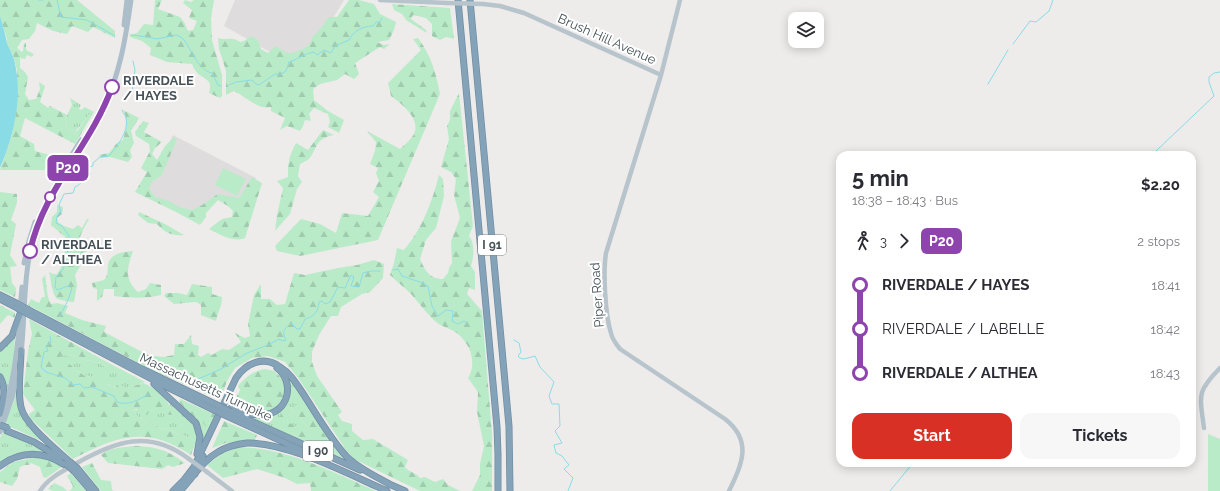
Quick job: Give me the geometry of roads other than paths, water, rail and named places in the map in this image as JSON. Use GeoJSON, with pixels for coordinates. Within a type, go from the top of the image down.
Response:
{"type":"FeatureCollection","features":[{"type":"Feature","properties":{"kind":"highway","name":"I 91"},"geometry":{"type":"LineString","coordinates":[[458,0],[497,432],[498,491]]}},
{"type":"Feature","properties":{"kind":"highway","name":"I 91"},"geometry":{"type":"LineString","coordinates":[[470,0],[509,426],[510,491]]}},
{"type":"Feature","properties":{"kind":"highway","name":"Massachusetts Turnpike"},"geometry":{"type":"LineString","coordinates":[[0,295],[17,306],[144,375],[230,412],[391,488],[405,491]]}},
{"type":"Feature","properties":{"kind":"highway","name":"Massachusetts Turnpike"},"geometry":{"type":"LineString","coordinates":[[0,300],[17,306]]}},
{"type":"Feature","properties":{"kind":"highway","name":"Massachusetts Turnpike"},"geometry":{"type":"LineString","coordinates":[[28,312],[216,406]]}},
{"type":"Feature","properties":{"kind":"highway"},"geometry":{"type":"LineString","coordinates":[[0,348],[13,334],[20,314]]}},
{"type":"Feature","properties":{"kind":"highway"},"geometry":{"type":"LineString","coordinates":[[21,350],[20,396],[23,413],[28,423],[64,457],[95,490]]}},
{"type":"Feature","properties":{"kind":"highway"},"geometry":{"type":"LineString","coordinates":[[193,472],[236,378],[250,365],[257,362],[266,362],[276,364],[289,374],[350,460],[391,488]]}},
{"type":"Feature","properties":{"kind":"highway"},"geometry":{"type":"LineString","coordinates":[[180,491],[193,472],[231,393],[238,380],[244,373],[254,366],[264,364],[277,368],[285,377],[288,386],[287,396],[283,404],[275,412],[254,414],[230,412],[216,406]]}},
{"type":"Feature","properties":{"kind":"highway"},"geometry":{"type":"LineString","coordinates":[[144,375],[198,425],[200,443],[193,472]]}},
{"type":"Feature","properties":{"kind":"highway"},"geometry":{"type":"LineString","coordinates":[[0,377],[4,390],[0,414]]}},
{"type":"Feature","properties":{"kind":"highway"},"geometry":{"type":"LineString","coordinates":[[0,426],[40,446],[71,466]]}},
{"type":"Feature","properties":{"kind":"highway"},"geometry":{"type":"LineString","coordinates":[[8,430],[46,445],[64,457]]}},
{"type":"Feature","properties":{"kind":"highway"},"geometry":{"type":"LineString","coordinates":[[173,491],[209,458],[222,450],[237,444],[254,444],[274,447],[302,455],[387,491]]}},
{"type":"Feature","properties":{"kind":"highway"},"geometry":{"type":"LineString","coordinates":[[0,466],[16,457],[31,454],[48,456],[71,466]]}},
{"type":"Feature","properties":{"kind":"main road"},"geometry":{"type":"LineString","coordinates":[[0,421],[13,378],[17,356],[25,261],[32,230],[47,197],[95,117],[108,90],[116,65],[130,0]]}},
{"type":"Feature","properties":{"kind":"main road"},"geometry":{"type":"LineString","coordinates":[[0,432],[15,388],[21,350],[27,270],[34,237],[50,198],[100,116],[110,93],[119,65],[130,0]]}},
{"type":"Feature","properties":{"kind":"street","name":"Brush Hill Avenue"},"geometry":{"type":"LineString","coordinates":[[380,0],[500,6],[524,13],[661,75]]}},
{"type":"Feature","properties":{"kind":"street","name":"Piper Road"},"geometry":{"type":"LineString","coordinates":[[680,0],[661,75],[606,253],[605,276],[610,329],[614,341],[622,351],[729,422],[738,434],[742,449],[742,463],[729,491]]}},
{"type":"Feature","properties":{"kind":"street"},"geometry":{"type":"LineString","coordinates":[[1204,428],[1201,394],[1205,384],[1220,368]]}},
{"type":"Feature","properties":{"kind":"street"},"geometry":{"type":"LineString","coordinates":[[40,491],[50,480],[101,450],[122,443],[142,441],[157,443],[173,449],[232,491]]}},
{"type":"Feature","properties":{"kind":"water"},"geometry":{"type":"Polygon","coordinates":[[[0,16],[7,44],[12,53],[16,69],[18,94],[15,120],[9,145],[0,168],[0,16]]]}},
{"type":"Feature","properties":{"kind":"waterway"},"geometry":{"type":"LineString","coordinates":[[57,0],[61,17],[87,20],[115,36]]}},
{"type":"Feature","properties":{"kind":"waterway"},"geometry":{"type":"LineString","coordinates":[[1013,44],[1030,21],[1036,22],[1049,11],[1053,0]]}},
{"type":"Feature","properties":{"kind":"waterway"},"geometry":{"type":"LineString","coordinates":[[229,85],[236,82],[252,80],[259,85],[275,74],[281,74],[286,71],[289,62],[314,52],[317,55],[324,50],[331,53],[335,46],[349,40],[362,28],[373,26],[376,22],[380,22],[382,18]]}},
{"type":"Feature","properties":{"kind":"waterway"},"geometry":{"type":"LineString","coordinates":[[130,35],[157,39],[176,35],[182,38],[199,64],[207,71],[212,73],[218,85],[221,86]]}},
{"type":"Feature","properties":{"kind":"waterway"},"geometry":{"type":"LineString","coordinates":[[988,84],[1008,50]]}},
{"type":"Feature","properties":{"kind":"waterway"},"geometry":{"type":"LineString","coordinates":[[132,92],[135,70],[133,61]]}},
{"type":"Feature","properties":{"kind":"waterway"},"geometry":{"type":"LineString","coordinates":[[1156,151],[1214,96],[1209,82],[1209,77],[1214,73],[1220,72]]}},
{"type":"Feature","properties":{"kind":"waterway"},"geometry":{"type":"LineString","coordinates":[[60,316],[72,288],[68,286],[57,290],[55,287],[56,277],[65,264],[69,236],[62,226],[56,223],[57,216],[61,212],[59,205],[64,194],[73,193],[75,187],[90,175],[90,172],[87,171],[88,167],[93,166],[93,163],[100,157],[109,156],[119,143],[126,128],[126,117],[122,110]]}},
{"type":"Feature","properties":{"kind":"waterway"},"geometry":{"type":"LineString","coordinates":[[393,270],[398,269],[402,276],[428,286],[432,306],[438,316],[446,310],[453,311],[452,321],[458,324],[464,321],[468,324]]}},
{"type":"Feature","properties":{"kind":"waterway"},"geometry":{"type":"LineString","coordinates":[[196,380],[221,369],[247,353],[279,339],[283,341],[286,340],[284,331],[287,327],[291,323],[297,329],[300,329],[305,319],[315,313],[319,302],[322,301],[325,304],[330,302],[338,287],[345,288],[351,275],[354,277],[351,286],[359,287],[363,273],[380,271]]}},
{"type":"Feature","properties":{"kind":"waterway"},"geometry":{"type":"LineString","coordinates":[[50,336],[51,342],[46,346],[48,351],[44,352],[41,367],[46,372],[65,378],[73,385],[80,384],[84,388],[92,387],[114,396],[117,402],[121,403],[133,402],[149,394]]}},
{"type":"Feature","properties":{"kind":"waterway"},"geometry":{"type":"LineString","coordinates":[[514,340],[519,343],[521,352],[518,356],[524,359],[535,356],[540,367],[554,382],[549,396],[552,404],[559,404],[560,426],[555,431],[562,443],[554,445],[556,453],[562,456],[569,465],[564,469],[573,478],[568,491]]}},
{"type":"Feature","properties":{"kind":"waterway"},"geometry":{"type":"LineString","coordinates":[[890,491],[910,467]]}},
{"type":"Feature","properties":{"kind":"place","name":"RIVERDALE / HAYES"},"geometry":{"type":"Point","coordinates":[112,87]}},
{"type":"Feature","properties":{"kind":"place","name":"RIVERDALE / ALTHEA"},"geometry":{"type":"Point","coordinates":[30,251]}}]}
